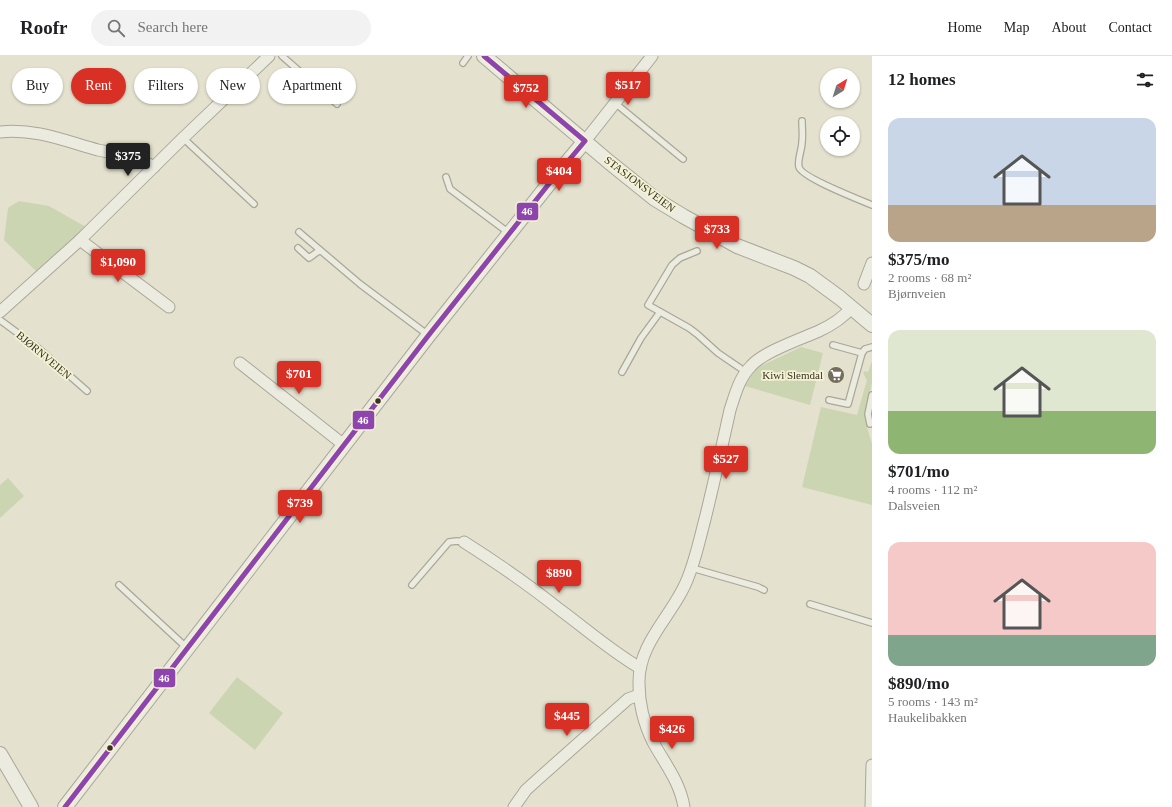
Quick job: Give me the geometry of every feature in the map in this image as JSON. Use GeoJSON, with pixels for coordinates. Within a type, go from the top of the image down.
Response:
{"type":"FeatureCollection","features":[{"type":"Feature","properties":{"kind":"street"},"geometry":{"type":"LineString","coordinates":[[0,312],[80,240],[183,138],[269,56]]}},
{"type":"Feature","properties":{"kind":"street","name":"STASJONSVEIEN"},"geometry":{"type":"LineString","coordinates":[[484,56],[644,190],[672,210],[737,246],[794,268],[810,276],[872,325]]}},
{"type":"Feature","properties":{"kind":"street"},"geometry":{"type":"LineString","coordinates":[[65,807],[428,336],[652,56]]}},
{"type":"Feature","properties":{"kind":"street"},"geometry":{"type":"LineString","coordinates":[[0,132],[29,131],[52,135],[89,147],[142,161],[154,167]]}},
{"type":"Feature","properties":{"kind":"street"},"geometry":{"type":"LineString","coordinates":[[80,240],[169,307]]}},
{"type":"Feature","properties":{"kind":"street"},"geometry":{"type":"LineString","coordinates":[[868,280],[872,266]]}},
{"type":"Feature","properties":{"kind":"street"},"geometry":{"type":"LineString","coordinates":[[684,807],[680,788],[676,779],[646,727],[639,695],[640,668],[642,659],[649,642],[679,596],[692,568],[730,410],[735,394],[743,377],[751,365],[757,360],[835,323],[847,314],[851,308]]}},
{"type":"Feature","properties":{"kind":"street"},"geometry":{"type":"LineString","coordinates":[[240,363],[344,445]]}},
{"type":"Feature","properties":{"kind":"street"},"geometry":{"type":"LineString","coordinates":[[464,542],[557,607],[623,658],[640,668]]}},
{"type":"Feature","properties":{"kind":"street"},"geometry":{"type":"LineString","coordinates":[[514,807],[526,790],[537,780],[628,699],[639,695]]}},
{"type":"Feature","properties":{"kind":"street"},"geometry":{"type":"LineString","coordinates":[[0,754],[31,807]]}},
{"type":"Feature","properties":{"kind":"street"},"geometry":{"type":"LineString","coordinates":[[871,807],[872,764]]}},
{"type":"Feature","properties":{"kind":"lane"},"geometry":{"type":"LineString","coordinates":[[282,56],[296,68]]}},
{"type":"Feature","properties":{"kind":"lane"},"geometry":{"type":"LineString","coordinates":[[463,63],[468,56]]}},
{"type":"Feature","properties":{"kind":"lane"},"geometry":{"type":"LineString","coordinates":[[615,103],[683,159]]}},
{"type":"Feature","properties":{"kind":"lane"},"geometry":{"type":"LineString","coordinates":[[802,121],[802,142],[799,163],[801,170],[807,176],[872,205]]}},
{"type":"Feature","properties":{"kind":"lane"},"geometry":{"type":"LineString","coordinates":[[183,138],[254,204]]}},
{"type":"Feature","properties":{"kind":"lane"},"geometry":{"type":"LineString","coordinates":[[446,177],[450,189],[510,234]]}},
{"type":"Feature","properties":{"kind":"lane"},"geometry":{"type":"LineString","coordinates":[[300,232],[360,284],[428,336]]}},
{"type":"Feature","properties":{"kind":"lane"},"geometry":{"type":"LineString","coordinates":[[298,248],[309,258],[320,250]]}},
{"type":"Feature","properties":{"kind":"lane"},"geometry":{"type":"LineString","coordinates":[[697,251],[680,258],[672,265],[648,305],[689,328],[718,353],[740,368]]}},
{"type":"Feature","properties":{"kind":"lane"},"geometry":{"type":"LineString","coordinates":[[622,372],[641,338],[660,312]]}},
{"type":"Feature","properties":{"kind":"lane","name":"BJØRNVEIEN"},"geometry":{"type":"LineString","coordinates":[[0,320],[38,348],[88,391]]}},
{"type":"Feature","properties":{"kind":"lane"},"geometry":{"type":"LineString","coordinates":[[833,346],[862,353]]}},
{"type":"Feature","properties":{"kind":"lane"},"geometry":{"type":"LineString","coordinates":[[829,400],[848,404],[862,353],[865,349],[872,347]]}},
{"type":"Feature","properties":{"kind":"lane"},"geometry":{"type":"LineString","coordinates":[[870,424],[868,414],[872,395]]}},
{"type":"Feature","properties":{"kind":"lane"},"geometry":{"type":"LineString","coordinates":[[412,585],[449,542],[464,542]]}},
{"type":"Feature","properties":{"kind":"lane"},"geometry":{"type":"LineString","coordinates":[[692,568],[764,590]]}},
{"type":"Feature","properties":{"kind":"lane"},"geometry":{"type":"LineString","coordinates":[[119,585],[187,648]]}},
{"type":"Feature","properties":{"kind":"lane"},"geometry":{"type":"LineString","coordinates":[[810,604],[872,623]]}},
{"type":"Feature","properties":{"kind":"green space"},"geometry":{"type":"Polygon","coordinates":[[[19,201],[49,206],[86,227],[36,271],[4,240],[8,208],[19,201]]]}},
{"type":"Feature","properties":{"kind":"green space"},"geometry":{"type":"Polygon","coordinates":[[[801,347],[823,353],[810,405],[745,386],[753,373],[759,367],[801,347]]]}},
{"type":"Feature","properties":{"kind":"green space"},"geometry":{"type":"Polygon","coordinates":[[[872,361],[872,383],[865,414],[872,444],[872,505],[802,487],[821,407],[857,415],[867,380],[863,373],[865,371],[868,372],[872,361]]]}},
{"type":"Feature","properties":{"kind":"green space"},"geometry":{"type":"Polygon","coordinates":[[[8,478],[24,496],[0,518],[0,485],[8,478]]]}},
{"type":"Feature","properties":{"kind":"green space"},"geometry":{"type":"Polygon","coordinates":[[[237,677],[283,713],[255,750],[209,713],[237,677]]]}},
{"type":"Feature","properties":{"kind":"transit line","name":"46"},"geometry":{"type":"LineString","coordinates":[[65,807],[428,336],[548,185],[585,141],[484,56]]}},
{"type":"Feature","properties":{"kind":"place","name":"Kiwi Slemdal"},"geometry":{"type":"Point","coordinates":[836,375]}}]}
